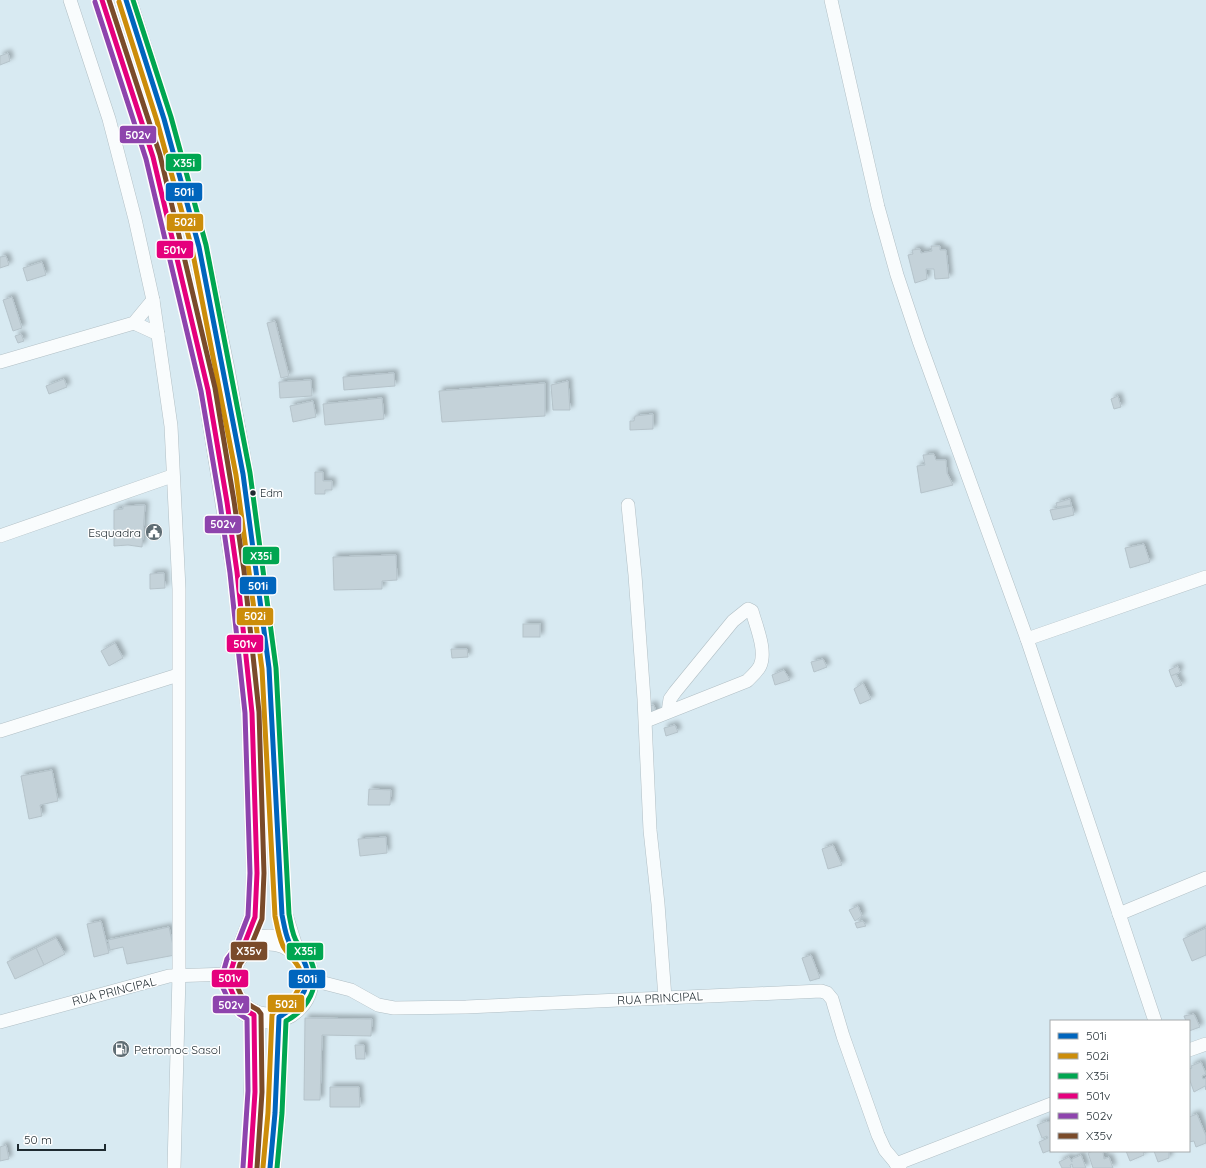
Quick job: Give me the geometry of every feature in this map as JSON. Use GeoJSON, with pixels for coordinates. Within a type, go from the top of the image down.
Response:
{"type":"FeatureCollection","features":[{"type":"Feature","properties":{"kind":"main road"},"geometry":{"type":"LineString","coordinates":[[102,0],[153,157],[180,269],[208,390],[235,556],[252,713],[257,873],[255,917],[242,950],[234,961],[230,974],[230,987],[235,999],[243,1009],[254,1015],[266,1018],[279,1017],[288,1013],[303,999],[308,979],[306,967],[301,956],[292,947],[280,941],[266,940],[253,943],[242,950]]}},
{"type":"Feature","properties":{"kind":"main road"},"geometry":{"type":"LineString","coordinates":[[126,0],[164,119],[199,248],[243,474],[269,668],[282,914],[292,947]]}},
{"type":"Feature","properties":{"kind":"main road"},"geometry":{"type":"LineString","coordinates":[[250,1168],[254,1130],[256,1063],[254,1015]]}},
{"type":"Feature","properties":{"kind":"main road"},"geometry":{"type":"LineString","coordinates":[[270,1168],[275,1113],[279,1017]]}},
{"type":"Feature","properties":{"kind":"street"},"geometry":{"type":"LineString","coordinates":[[70,0],[109,119],[135,219],[153,300],[171,426],[172,476],[179,589],[179,975],[174,1168]]}},
{"type":"Feature","properties":{"kind":"street"},"geometry":{"type":"LineString","coordinates":[[831,0],[878,207],[897,275],[919,341],[1027,638],[1155,1020]]}},
{"type":"Feature","properties":{"kind":"street"},"geometry":{"type":"LineString","coordinates":[[0,362],[134,323],[153,300]]}},
{"type":"Feature","properties":{"kind":"street"},"geometry":{"type":"LineString","coordinates":[[134,323],[158,334]]}},
{"type":"Feature","properties":{"kind":"street"},"geometry":{"type":"LineString","coordinates":[[0,536],[172,476]]}},
{"type":"Feature","properties":{"kind":"street"},"geometry":{"type":"LineString","coordinates":[[628,505],[646,721],[650,830],[658,904],[665,998]]}},
{"type":"Feature","properties":{"kind":"street"},"geometry":{"type":"LineString","coordinates":[[1027,638],[1206,577]]}},
{"type":"Feature","properties":{"kind":"street"},"geometry":{"type":"LineString","coordinates":[[646,721],[748,680],[754,674],[760,666],[763,656],[752,611],[748,609],[733,621],[675,692],[670,699],[668,712]]}},
{"type":"Feature","properties":{"kind":"street"},"geometry":{"type":"LineString","coordinates":[[0,731],[178,675]]}},
{"type":"Feature","properties":{"kind":"street"},"geometry":{"type":"LineString","coordinates":[[1119,914],[1206,878]]}},
{"type":"Feature","properties":{"kind":"street","name":"RUA PRINCIPAL"},"geometry":{"type":"LineString","coordinates":[[0,1022],[83,998],[179,975],[230,974]]}},
{"type":"Feature","properties":{"kind":"street","name":"RUA PRINCIPAL"},"geometry":{"type":"LineString","coordinates":[[308,979],[351,990],[378,1005],[394,1008],[466,1007],[821,991],[827,993],[832,999],[843,1036],[878,1136],[885,1150],[898,1166]]}},
{"type":"Feature","properties":{"kind":"street"},"geometry":{"type":"LineString","coordinates":[[1190,1050],[1206,1044]]}},
{"type":"Feature","properties":{"kind":"street"},"geometry":{"type":"LineString","coordinates":[[898,1166],[1050,1104]]}},
{"type":"Feature","properties":{"kind":"building"},"geometry":{"type":"Polygon","coordinates":[[[8,53],[10,61],[0,65],[0,56],[8,53]]]}},
{"type":"Feature","properties":{"kind":"building"},"geometry":{"type":"Polygon","coordinates":[[[931,246],[940,246],[940,250],[946,250],[949,278],[935,279],[934,269],[926,269],[927,279],[915,283],[908,255],[913,254],[912,250],[920,249],[921,253],[932,251],[931,246]]]}},
{"type":"Feature","properties":{"kind":"building"},"geometry":{"type":"Polygon","coordinates":[[[6,256],[9,265],[0,268],[0,257],[6,256]]]}},
{"type":"Feature","properties":{"kind":"building"},"geometry":{"type":"Polygon","coordinates":[[[42,262],[46,275],[27,281],[23,268],[42,262]]]}},
{"type":"Feature","properties":{"kind":"building"},"geometry":{"type":"Polygon","coordinates":[[[12,297],[22,328],[13,331],[3,300],[12,297]]]}},
{"type":"Feature","properties":{"kind":"building"},"geometry":{"type":"Polygon","coordinates":[[[275,321],[289,376],[281,378],[267,323],[275,321]]]}},
{"type":"Feature","properties":{"kind":"building"},"geometry":{"type":"Polygon","coordinates":[[[21,334],[24,341],[18,343],[15,336],[21,334]]]}},
{"type":"Feature","properties":{"kind":"building"},"geometry":{"type":"Polygon","coordinates":[[[394,373],[395,386],[344,390],[343,377],[394,373]]]}},
{"type":"Feature","properties":{"kind":"building"},"geometry":{"type":"Polygon","coordinates":[[[64,379],[67,387],[49,394],[46,386],[64,379]]]}},
{"type":"Feature","properties":{"kind":"building"},"geometry":{"type":"Polygon","coordinates":[[[311,380],[312,396],[280,398],[279,382],[311,380]]]}},
{"type":"Feature","properties":{"kind":"building"},"geometry":{"type":"Polygon","coordinates":[[[568,381],[570,410],[553,410],[551,385],[568,381]]]}},
{"type":"Feature","properties":{"kind":"building"},"geometry":{"type":"Polygon","coordinates":[[[545,383],[545,416],[442,422],[439,391],[545,383]]]}},
{"type":"Feature","properties":{"kind":"building"},"geometry":{"type":"Polygon","coordinates":[[[1118,396],[1121,407],[1114,409],[1111,399],[1118,396]]]}},
{"type":"Feature","properties":{"kind":"building"},"geometry":{"type":"Polygon","coordinates":[[[382,398],[384,419],[325,425],[323,404],[382,398]]]}},
{"type":"Feature","properties":{"kind":"building"},"geometry":{"type":"Polygon","coordinates":[[[313,401],[316,417],[293,422],[290,406],[313,401]]]}},
{"type":"Feature","properties":{"kind":"building"},"geometry":{"type":"Polygon","coordinates":[[[653,414],[653,429],[630,430],[630,421],[634,421],[635,416],[653,414]]]}},
{"type":"Feature","properties":{"kind":"building"},"geometry":{"type":"Polygon","coordinates":[[[934,454],[936,460],[946,460],[947,473],[953,485],[921,493],[917,466],[925,465],[923,455],[934,454]]]}},
{"type":"Feature","properties":{"kind":"building"},"geometry":{"type":"Polygon","coordinates":[[[315,472],[323,472],[323,481],[332,481],[332,490],[325,490],[325,494],[315,494],[315,472]]]}},
{"type":"Feature","properties":{"kind":"building"},"geometry":{"type":"Polygon","coordinates":[[[1070,499],[1071,505],[1057,507],[1056,503],[1070,499]]]}},
{"type":"Feature","properties":{"kind":"building"},"geometry":{"type":"Polygon","coordinates":[[[145,505],[142,547],[128,545],[114,546],[114,510],[123,509],[123,506],[145,505]]]}},
{"type":"Feature","properties":{"kind":"building"},"geometry":{"type":"Polygon","coordinates":[[[1072,506],[1074,515],[1053,520],[1050,510],[1072,506]]]}},
{"type":"Feature","properties":{"kind":"building"},"geometry":{"type":"Polygon","coordinates":[[[1144,544],[1150,562],[1130,568],[1125,548],[1144,544]]]}},
{"type":"Feature","properties":{"kind":"building"},"geometry":{"type":"Polygon","coordinates":[[[396,555],[397,580],[382,581],[382,589],[334,590],[333,557],[396,555]]]}},
{"type":"Feature","properties":{"kind":"building"},"geometry":{"type":"Polygon","coordinates":[[[164,573],[165,588],[150,589],[150,574],[164,573]]]}},
{"type":"Feature","properties":{"kind":"building"},"geometry":{"type":"Polygon","coordinates":[[[523,624],[540,624],[540,637],[523,637],[523,624]]]}},
{"type":"Feature","properties":{"kind":"building"},"geometry":{"type":"Polygon","coordinates":[[[115,643],[123,658],[109,666],[101,651],[115,643]]]}},
{"type":"Feature","properties":{"kind":"building"},"geometry":{"type":"Polygon","coordinates":[[[451,649],[467,649],[468,657],[452,658],[451,649]]]}},
{"type":"Feature","properties":{"kind":"building"},"geometry":{"type":"Polygon","coordinates":[[[823,659],[827,667],[814,672],[811,662],[823,659]]]}},
{"type":"Feature","properties":{"kind":"building"},"geometry":{"type":"Polygon","coordinates":[[[1178,666],[1180,672],[1171,676],[1169,670],[1178,666]]]}},
{"type":"Feature","properties":{"kind":"building"},"geometry":{"type":"Polygon","coordinates":[[[784,670],[790,680],[775,685],[772,675],[784,670]]]}},
{"type":"Feature","properties":{"kind":"building"},"geometry":{"type":"Polygon","coordinates":[[[1176,674],[1182,685],[1176,687],[1171,676],[1176,674]]]}},
{"type":"Feature","properties":{"kind":"building"},"geometry":{"type":"Polygon","coordinates":[[[863,683],[871,699],[860,704],[854,689],[863,683]]]}},
{"type":"Feature","properties":{"kind":"building"},"geometry":{"type":"Polygon","coordinates":[[[654,705],[657,715],[648,719],[648,706],[654,705]]]}},
{"type":"Feature","properties":{"kind":"building"},"geometry":{"type":"Polygon","coordinates":[[[675,725],[678,732],[666,736],[664,728],[675,725]]]}},
{"type":"Feature","properties":{"kind":"building"},"geometry":{"type":"Polygon","coordinates":[[[52,770],[58,801],[40,805],[42,816],[29,819],[21,776],[52,770]]]}},
{"type":"Feature","properties":{"kind":"building"},"geometry":{"type":"Polygon","coordinates":[[[369,789],[391,790],[390,805],[368,805],[369,789]]]}},
{"type":"Feature","properties":{"kind":"building"},"geometry":{"type":"Polygon","coordinates":[[[386,837],[387,853],[360,856],[358,839],[386,837]]]}},
{"type":"Feature","properties":{"kind":"building"},"geometry":{"type":"Polygon","coordinates":[[[833,845],[842,865],[828,869],[822,849],[833,845]]]}},
{"type":"Feature","properties":{"kind":"building"},"geometry":{"type":"Polygon","coordinates":[[[858,906],[862,916],[855,921],[849,910],[858,906]]]}},
{"type":"Feature","properties":{"kind":"building"},"geometry":{"type":"Polygon","coordinates":[[[101,921],[109,953],[94,957],[87,924],[101,921]]]}},
{"type":"Feature","properties":{"kind":"building"},"geometry":{"type":"Polygon","coordinates":[[[863,921],[866,926],[857,928],[855,923],[863,921]]]}},
{"type":"Feature","properties":{"kind":"building"},"geometry":{"type":"Polygon","coordinates":[[[169,927],[175,955],[127,964],[123,947],[110,950],[108,940],[169,927]]]}},
{"type":"Feature","properties":{"kind":"building"},"geometry":{"type":"Polygon","coordinates":[[[1206,928],[1206,955],[1192,961],[1183,939],[1206,928]]]}},
{"type":"Feature","properties":{"kind":"building"},"geometry":{"type":"Polygon","coordinates":[[[56,938],[65,954],[44,965],[36,948],[56,938]]]}},
{"type":"Feature","properties":{"kind":"building"},"geometry":{"type":"Polygon","coordinates":[[[36,948],[44,965],[15,979],[7,962],[36,948]]]}},
{"type":"Feature","properties":{"kind":"building"},"geometry":{"type":"Polygon","coordinates":[[[811,955],[820,978],[810,981],[802,958],[811,955]]]}},
{"type":"Feature","properties":{"kind":"building"},"geometry":{"type":"Polygon","coordinates":[[[1194,1014],[1200,1027],[1190,1031],[1190,1020],[1186,1020],[1184,1016],[1194,1014]]]}},
{"type":"Feature","properties":{"kind":"building"},"geometry":{"type":"Polygon","coordinates":[[[305,1018],[372,1019],[371,1036],[322,1035],[320,1100],[304,1100],[305,1018]]]}},
{"type":"Feature","properties":{"kind":"building"},"geometry":{"type":"Polygon","coordinates":[[[355,1045],[364,1045],[365,1059],[356,1059],[355,1045]]]}},
{"type":"Feature","properties":{"kind":"building"},"geometry":{"type":"Polygon","coordinates":[[[1201,1062],[1206,1074],[1202,1076],[1203,1079],[1206,1078],[1206,1090],[1205,1086],[1194,1092],[1190,1081],[1191,1066],[1201,1062]]]}},
{"type":"Feature","properties":{"kind":"building"},"geometry":{"type":"Polygon","coordinates":[[[330,1087],[359,1087],[360,1107],[330,1107],[330,1087]]]}},
{"type":"Feature","properties":{"kind":"building"},"geometry":{"type":"Polygon","coordinates":[[[1197,1114],[1206,1136],[1206,1143],[1196,1147],[1194,1141],[1190,1142],[1190,1117],[1197,1114]]]}},
{"type":"Feature","properties":{"kind":"building"},"geometry":{"type":"Polygon","coordinates":[[[1050,1121],[1050,1150],[1043,1153],[1039,1142],[1048,1138],[1047,1136],[1042,1138],[1037,1125],[1050,1121]]]}},
{"type":"Feature","properties":{"kind":"building"},"geometry":{"type":"Polygon","coordinates":[[[6,1145],[9,1159],[0,1161],[0,1147],[6,1145]]]}},
{"type":"Feature","properties":{"kind":"building"},"geometry":{"type":"Polygon","coordinates":[[[1106,1152],[1103,1153],[1104,1159],[1109,1157],[1113,1168],[1093,1168],[1088,1153],[1106,1152]]]}},
{"type":"Feature","properties":{"kind":"building"},"geometry":{"type":"Polygon","coordinates":[[[1126,1152],[1143,1152],[1144,1155],[1130,1161],[1126,1152]]]}},
{"type":"Feature","properties":{"kind":"building"},"geometry":{"type":"Polygon","coordinates":[[[1154,1152],[1169,1152],[1169,1158],[1158,1162],[1154,1152]]]}},
{"type":"Feature","properties":{"kind":"building"},"geometry":{"type":"Polygon","coordinates":[[[1081,1155],[1086,1168],[1073,1168],[1072,1164],[1070,1165],[1071,1168],[1062,1168],[1059,1162],[1069,1157],[1072,1162],[1072,1159],[1081,1155]]]}},
{"type":"Feature","properties":{"kind":"transit line","name":"501v"},"geometry":{"type":"LineString","coordinates":[[102,0],[153,157],[208,390],[237,572],[252,713],[257,873],[255,917],[242,950],[234,961],[230,974],[230,987],[235,999],[243,1009],[254,1015],[255,1092],[250,1168]]}},
{"type":"Feature","properties":{"kind":"transit line","name":"X35v"},"geometry":{"type":"LineString","coordinates":[[109,0],[160,155],[215,388],[244,571],[259,712],[264,873],[262,919],[248,953],[240,964],[237,975],[237,986],[241,995],[248,1004],[258,1010],[261,1014],[262,1092],[257,1168]]}},
{"type":"Feature","properties":{"kind":"transit line","name":"501i"},"geometry":{"type":"LineString","coordinates":[[126,0],[164,119],[199,247],[243,474],[269,668],[282,915],[289,942],[301,956],[306,965],[307,983],[300,999],[294,1006],[279,1017],[275,1113],[270,1168]]}},
{"type":"Feature","properties":{"kind":"transit line","name":"X35i"},"geometry":{"type":"LineString","coordinates":[[133,0],[171,117],[206,245],[250,473],[276,668],[289,914],[294,937],[307,954],[314,970],[315,979],[313,988],[306,1004],[294,1016],[286,1021],[282,1113],[277,1168]]}},
{"type":"Feature","properties":{"kind":"transit line","name":"502v"},"geometry":{"type":"LineString","coordinates":[[95,2],[146,159],[201,391],[230,573],[245,713],[250,873],[248,916],[236,947],[227,959],[223,973],[223,988],[230,1003],[239,1014],[247,1019],[248,1091],[243,1167]]}},
{"type":"Feature","properties":{"kind":"transit line","name":"502i"},"geometry":{"type":"LineString","coordinates":[[119,2],[157,121],[192,249],[236,475],[262,669],[275,916],[283,946],[298,965],[301,976],[301,982],[295,995],[292,999],[277,1009],[272,1015],[268,1113],[263,1167]]}},
{"type":"Feature","properties":{"kind":"place","name":"Edm"},"geometry":{"type":"Point","coordinates":[253,493]}},
{"type":"Feature","properties":{"kind":"place","name":"Esquadra"},"geometry":{"type":"Point","coordinates":[154,532]}},
{"type":"Feature","properties":{"kind":"place","name":"Petromoc Sasol"},"geometry":{"type":"Point","coordinates":[121,1049]}}]}
